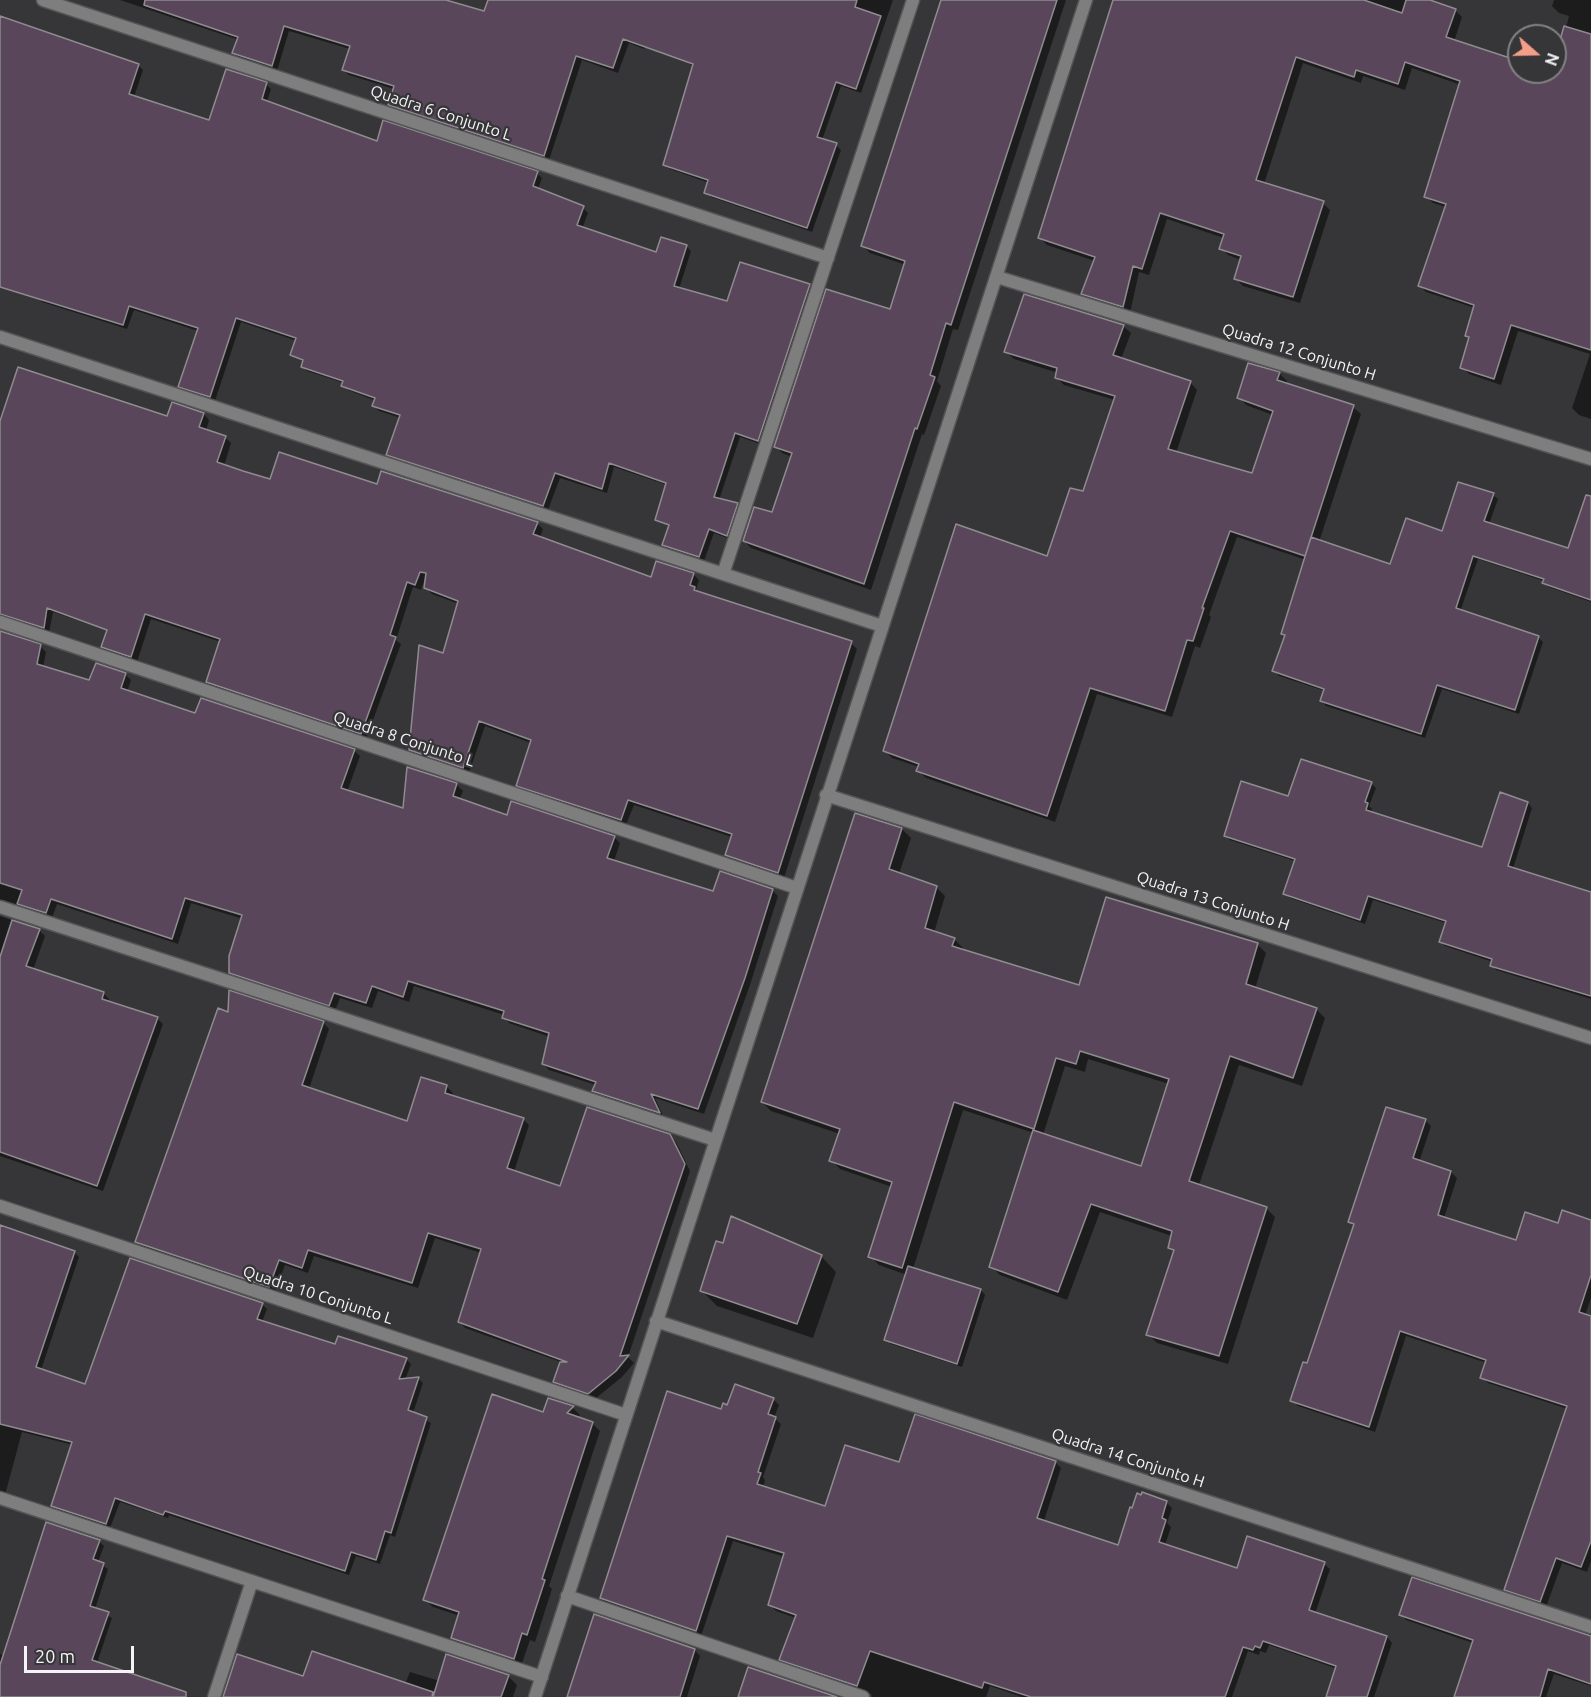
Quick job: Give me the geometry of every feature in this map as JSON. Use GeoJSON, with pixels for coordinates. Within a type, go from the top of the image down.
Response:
{"type":"FeatureCollection","features":[{"type":"Feature","properties":{"kind":"street","name":"Quadra 6 Conjunto L"},"geometry":{"type":"LineString","coordinates":[[43,0],[828,258]]}},
{"type":"Feature","properties":{"kind":"street"},"geometry":{"type":"LineString","coordinates":[[723,574],[913,0]]}},
{"type":"Feature","properties":{"kind":"street"},"geometry":{"type":"LineString","coordinates":[[534,1697],[1086,0]]}},
{"type":"Feature","properties":{"kind":"street","name":"Quadra 12 Conjunto H"},"geometry":{"type":"LineString","coordinates":[[997,277],[1591,459]]}},
{"type":"Feature","properties":{"kind":"street"},"geometry":{"type":"LineString","coordinates":[[0,337],[882,626]]}},
{"type":"Feature","properties":{"kind":"street","name":"Quadra 8 Conjunto L"},"geometry":{"type":"LineString","coordinates":[[0,622],[797,888]]}},
{"type":"Feature","properties":{"kind":"street","name":"Quadra 13 Conjunto H"},"geometry":{"type":"LineString","coordinates":[[826,795],[1591,1038]]}},
{"type":"Feature","properties":{"kind":"street"},"geometry":{"type":"LineString","coordinates":[[0,907],[715,1140]]}},
{"type":"Feature","properties":{"kind":"street","name":"Quadra 10 Conjunto L"},"geometry":{"type":"LineString","coordinates":[[0,1206],[626,1415]]}},
{"type":"Feature","properties":{"kind":"street","name":"Quadra 14 Conjunto H"},"geometry":{"type":"LineString","coordinates":[[656,1321],[1591,1627]]}},
{"type":"Feature","properties":{"kind":"street"},"geometry":{"type":"LineString","coordinates":[[0,1498],[542,1677]]}},
{"type":"Feature","properties":{"kind":"street"},"geometry":{"type":"LineString","coordinates":[[214,1697],[252,1581]]}},
{"type":"Feature","properties":{"kind":"street"},"geometry":{"type":"LineString","coordinates":[[567,1596],[863,1697]]}},
{"type":"Feature","properties":{"kind":"building"},"geometry":{"type":"Polygon","coordinates":[[[145,0],[446,0],[484,11],[488,0],[857,0],[855,7],[881,16],[856,89],[836,82],[817,137],[837,143],[807,228],[704,193],[708,180],[663,165],[693,64],[623,39],[613,68],[576,56],[544,156],[388,105],[394,86],[342,70],[350,46],[284,26],[272,66],[232,53],[238,37],[144,5],[145,0]]]}},
{"type":"Feature","properties":{"kind":"building"},"geometry":{"type":"Polygon","coordinates":[[[941,0],[1057,0],[951,325],[946,323],[930,375],[935,377],[917,429],[915,428],[864,584],[743,541],[754,507],[772,512],[792,453],[774,447],[826,289],[890,309],[905,261],[861,246],[941,0]]]}},
{"type":"Feature","properties":{"kind":"building"},"geometry":{"type":"Polygon","coordinates":[[[1113,0],[1364,0],[1402,13],[1406,0],[1430,0],[1456,9],[1446,37],[1507,57],[1507,84],[1567,84],[1567,27],[1591,34],[1591,350],[1511,325],[1494,379],[1460,368],[1469,337],[1465,336],[1474,305],[1418,286],[1446,204],[1424,197],[1460,81],[1405,62],[1398,84],[1356,70],[1354,77],[1296,57],[1256,180],[1324,201],[1293,297],[1234,279],[1241,256],[1219,249],[1224,234],[1160,213],[1142,269],[1133,266],[1123,307],[1081,294],[1095,257],[1038,238],[1113,0]]]}},
{"type":"Feature","properties":{"kind":"building"},"geometry":{"type":"Polygon","coordinates":[[[0,16],[139,64],[129,94],[209,120],[226,69],[267,82],[262,99],[377,141],[383,120],[538,171],[533,186],[584,206],[577,225],[656,252],[661,237],[687,245],[674,286],[727,301],[740,262],[810,284],[758,441],[735,433],[714,497],[738,503],[727,536],[709,529],[699,557],[662,545],[669,525],[655,520],[666,483],[609,463],[602,489],[555,473],[543,506],[386,455],[400,415],[372,406],[375,398],[341,386],[343,381],[301,367],[303,360],[290,355],[296,338],[236,318],[210,397],[178,387],[198,328],[129,306],[123,325],[0,287],[0,16]]]}},
{"type":"Feature","properties":{"kind":"building"},"geometry":{"type":"Polygon","coordinates":[[[1024,294],[1124,325],[1113,355],[1191,381],[1168,449],[1252,473],[1273,411],[1237,398],[1248,363],[1280,372],[1277,380],[1354,405],[1305,556],[1230,531],[1202,608],[1204,608],[1193,641],[1187,640],[1165,711],[1090,688],[1047,816],[916,771],[919,764],[883,751],[956,524],[1047,556],[1070,488],[1083,491],[1115,396],[1055,378],[1057,368],[1004,352],[1024,294]]]}},
{"type":"Feature","properties":{"kind":"building"},"geometry":{"type":"Polygon","coordinates":[[[18,367],[167,416],[172,402],[204,413],[199,427],[226,436],[217,462],[243,471],[270,479],[279,452],[377,484],[381,471],[538,522],[533,534],[651,577],[656,561],[694,573],[690,585],[695,587],[694,590],[852,641],[778,873],[725,855],[732,834],[628,800],[621,820],[516,786],[531,740],[479,721],[463,768],[409,750],[419,645],[443,653],[458,601],[424,588],[426,573],[420,572],[415,585],[407,582],[390,635],[396,637],[361,734],[206,682],[220,639],[145,614],[131,657],[101,647],[107,630],[47,608],[44,628],[0,614],[0,421],[18,367]]]}},
{"type":"Feature","properties":{"kind":"building"},"geometry":{"type":"Polygon","coordinates":[[[1458,482],[1494,493],[1484,521],[1568,548],[1586,495],[1591,496],[1591,600],[1542,583],[1544,579],[1473,556],[1456,608],[1539,636],[1515,710],[1437,685],[1421,734],[1320,701],[1324,689],[1272,671],[1285,635],[1281,634],[1311,537],[1390,564],[1406,518],[1442,531],[1458,482]]]}},
{"type":"Feature","properties":{"kind":"building"},"geometry":{"type":"Polygon","coordinates":[[[0,631],[41,644],[37,664],[89,680],[96,663],[126,673],[121,688],[195,713],[201,698],[355,749],[341,788],[403,808],[407,767],[457,783],[453,796],[507,815],[511,801],[615,836],[607,858],[713,891],[720,871],[773,889],[745,978],[698,1109],[651,1094],[660,1113],[592,1091],[596,1082],[542,1064],[549,1033],[502,1018],[504,1011],[408,981],[403,997],[372,986],[366,1003],[334,993],[329,1006],[229,973],[229,956],[242,915],[185,898],[172,939],[51,899],[46,913],[17,904],[22,890],[0,883],[0,631]]]}},
{"type":"Feature","properties":{"kind":"building"},"geometry":{"type":"Polygon","coordinates":[[[1301,759],[1372,782],[1365,802],[1368,803],[1366,810],[1482,847],[1500,792],[1528,802],[1508,866],[1591,892],[1591,996],[1490,966],[1492,959],[1439,942],[1446,921],[1368,896],[1360,920],[1283,894],[1295,859],[1224,836],[1241,781],[1288,796],[1301,759]]]}},
{"type":"Feature","properties":{"kind":"building"},"geometry":{"type":"Polygon","coordinates":[[[855,813],[902,828],[889,869],[937,886],[925,928],[955,938],[952,946],[1079,985],[1106,897],[1258,943],[1246,984],[1317,1008],[1293,1078],[1230,1056],[1189,1181],[1267,1207],[1219,1356],[1146,1335],[1174,1250],[1168,1248],[1172,1231],[1091,1204],[1058,1292],[989,1267],[1033,1130],[1141,1166],[1169,1079],[1080,1051],[1076,1064],[1056,1058],[1034,1129],[954,1102],[902,1268],[868,1257],[892,1182],[829,1161],[840,1129],[761,1102],[855,813]]]}},
{"type":"Feature","properties":{"kind":"building"},"geometry":{"type":"Polygon","coordinates":[[[12,920],[40,929],[26,966],[104,992],[102,999],[158,1017],[97,1186],[0,1152],[0,957],[12,920]]]}},
{"type":"Feature","properties":{"kind":"building"},"geometry":{"type":"Polygon","coordinates":[[[229,990],[324,1021],[302,1085],[407,1121],[421,1077],[447,1085],[445,1093],[524,1118],[507,1168],[560,1186],[587,1107],[670,1134],[685,1164],[620,1356],[629,1355],[616,1371],[588,1394],[553,1382],[560,1362],[567,1362],[458,1322],[481,1249],[428,1233],[412,1283],[308,1250],[302,1268],[279,1260],[269,1287],[135,1242],[218,1008],[228,1012],[229,990]]]}},
{"type":"Feature","properties":{"kind":"building"},"geometry":{"type":"Polygon","coordinates":[[[1386,1107],[1426,1119],[1413,1158],[1451,1171],[1438,1215],[1516,1240],[1525,1212],[1558,1223],[1562,1210],[1591,1220],[1591,1275],[1579,1312],[1591,1316],[1591,1541],[1581,1567],[1556,1558],[1540,1602],[1504,1590],[1567,1406],[1480,1378],[1486,1360],[1400,1331],[1369,1427],[1290,1401],[1303,1362],[1307,1363],[1354,1224],[1348,1222],[1386,1107]]]}},
{"type":"Feature","properties":{"kind":"building"},"geometry":{"type":"Polygon","coordinates":[[[731,1216],[822,1255],[797,1324],[700,1291],[716,1241],[723,1243],[731,1216]]]}},
{"type":"Feature","properties":{"kind":"building"},"geometry":{"type":"Polygon","coordinates":[[[0,1225],[75,1251],[36,1367],[85,1384],[130,1258],[263,1303],[257,1319],[335,1344],[338,1336],[407,1358],[399,1379],[419,1377],[408,1410],[427,1417],[391,1533],[385,1531],[376,1560],[351,1552],[345,1571],[165,1511],[163,1515],[115,1498],[106,1524],[51,1506],[72,1442],[0,1424],[0,1225]]]}},
{"type":"Feature","properties":{"kind":"building"},"geometry":{"type":"Polygon","coordinates":[[[908,1266],[981,1289],[957,1364],[884,1340],[908,1266]]]}},
{"type":"Feature","properties":{"kind":"building"},"geometry":{"type":"Polygon","coordinates":[[[735,1384],[774,1398],[768,1414],[776,1417],[758,1472],[761,1473],[757,1484],[825,1506],[845,1445],[899,1462],[915,1414],[1056,1461],[1037,1518],[1118,1545],[1130,1507],[1132,1508],[1137,1493],[1141,1495],[1142,1492],[1167,1501],[1162,1518],[1166,1520],[1159,1542],[1237,1568],[1247,1536],[1325,1562],[1309,1610],[1387,1636],[1367,1697],[1326,1697],[1336,1666],[1263,1641],[1260,1648],[1255,1646],[1253,1650],[1243,1647],[1225,1697],[1031,1697],[984,1682],[982,1688],[870,1651],[857,1686],[779,1660],[796,1615],[768,1605],[784,1553],[727,1536],[696,1631],[600,1598],[667,1391],[721,1409],[723,1403],[727,1405],[735,1384]]]}},
{"type":"Feature","properties":{"kind":"building"},"geometry":{"type":"Polygon","coordinates":[[[492,1394],[543,1412],[548,1398],[574,1406],[567,1413],[593,1422],[542,1579],[545,1580],[527,1635],[522,1633],[514,1659],[451,1638],[459,1612],[423,1600],[492,1394]]]}},
{"type":"Feature","properties":{"kind":"building"},"geometry":{"type":"Polygon","coordinates":[[[46,1522],[100,1540],[93,1559],[104,1563],[90,1606],[109,1612],[92,1660],[186,1692],[186,1697],[0,1697],[0,1665],[46,1522]]]}},
{"type":"Feature","properties":{"kind":"building"},"geometry":{"type":"Polygon","coordinates":[[[1412,1577],[1591,1636],[1591,1684],[1548,1669],[1540,1697],[1454,1697],[1473,1640],[1399,1615],[1412,1577]]]}},
{"type":"Feature","properties":{"kind":"building"},"geometry":{"type":"Polygon","coordinates":[[[594,1614],[695,1649],[680,1697],[567,1697],[594,1614]]]}},
{"type":"Feature","properties":{"kind":"building"},"geometry":{"type":"Polygon","coordinates":[[[312,1651],[433,1692],[432,1697],[223,1697],[237,1654],[303,1676],[312,1651]]]}},
{"type":"Feature","properties":{"kind":"building"},"geometry":{"type":"Polygon","coordinates":[[[446,1654],[509,1675],[501,1697],[433,1697],[446,1654]]]}},
{"type":"Feature","properties":{"kind":"building"},"geometry":{"type":"Polygon","coordinates":[[[748,1667],[837,1697],[738,1697],[748,1667]]]}}]}
